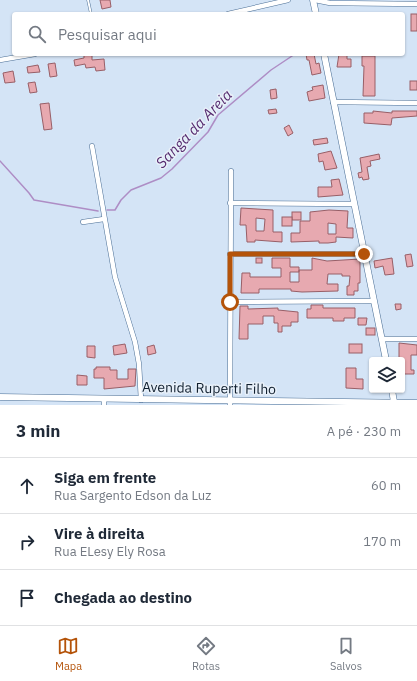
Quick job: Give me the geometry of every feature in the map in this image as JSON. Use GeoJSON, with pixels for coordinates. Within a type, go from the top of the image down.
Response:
{"type":"FeatureCollection","features":[{"type":"Feature","properties":{"kind":"main road"},"geometry":{"type":"LineString","coordinates":[[314,0],[316,12]]}},
{"type":"Feature","properties":{"kind":"main road"},"geometry":{"type":"LineString","coordinates":[[324,56],[353,204],[385,357]]}},
{"type":"Feature","properties":{"kind":"main road"},"geometry":{"type":"LineString","coordinates":[[392,393],[394,402]]}},
{"type":"Feature","properties":{"kind":"main road","name":"Avenida Ruperti Filho"},"geometry":{"type":"LineString","coordinates":[[0,398],[104,402],[141,400],[230,403],[417,403]]}},
{"type":"Feature","properties":{"kind":"main road"},"geometry":{"type":"LineString","coordinates":[[30,398],[30,405]]}},
{"type":"Feature","properties":{"kind":"street"},"geometry":{"type":"LineString","coordinates":[[237,12],[288,0]]}},
{"type":"Feature","properties":{"kind":"street"},"geometry":{"type":"LineString","coordinates":[[314,0],[330,3],[354,1],[417,4]]}},
{"type":"Feature","properties":{"kind":"street"},"geometry":{"type":"LineString","coordinates":[[0,60],[23,56]]}},
{"type":"Feature","properties":{"kind":"street"},"geometry":{"type":"LineString","coordinates":[[333,102],[417,103]]}},
{"type":"Feature","properties":{"kind":"street"},"geometry":{"type":"LineString","coordinates":[[92,146],[114,277],[135,342],[139,364],[141,400]]}},
{"type":"Feature","properties":{"kind":"street"},"geometry":{"type":"LineString","coordinates":[[230,403],[231,171]]}},
{"type":"Feature","properties":{"kind":"street"},"geometry":{"type":"LineString","coordinates":[[230,203],[353,204]]}},
{"type":"Feature","properties":{"kind":"street"},"geometry":{"type":"LineString","coordinates":[[83,222],[104,219]]}},
{"type":"Feature","properties":{"kind":"street"},"geometry":{"type":"LineString","coordinates":[[230,254],[364,254]]}},
{"type":"Feature","properties":{"kind":"street"},"geometry":{"type":"LineString","coordinates":[[230,302],[374,301]]}},
{"type":"Feature","properties":{"kind":"street"},"geometry":{"type":"LineString","coordinates":[[382,339],[417,339]]}},
{"type":"Feature","properties":{"kind":"lane"},"geometry":{"type":"LineString","coordinates":[[88,0],[91,12]]}},
{"type":"Feature","properties":{"kind":"building"},"geometry":{"type":"Polygon","coordinates":[[[100,0],[110,0],[111,7],[102,9],[100,0]]]}},
{"type":"Feature","properties":{"kind":"building"},"geometry":{"type":"Polygon","coordinates":[[[411,14],[417,14],[417,31],[411,31],[411,14]]]}},
{"type":"Feature","properties":{"kind":"building"},"geometry":{"type":"Polygon","coordinates":[[[84,56],[92,56],[92,60],[104,59],[105,70],[96,71],[95,67],[86,68],[85,64],[75,66],[74,60],[84,58],[84,56]]]}},
{"type":"Feature","properties":{"kind":"building"},"geometry":{"type":"Polygon","coordinates":[[[306,56],[314,56],[316,64],[319,63],[321,73],[312,75],[309,60],[307,60],[306,56]]]}},
{"type":"Feature","properties":{"kind":"building"},"geometry":{"type":"Polygon","coordinates":[[[339,56],[347,56],[347,59],[351,59],[351,67],[337,67],[339,56]]]}},
{"type":"Feature","properties":{"kind":"building"},"geometry":{"type":"Polygon","coordinates":[[[362,56],[375,56],[375,96],[363,96],[364,66],[362,66],[362,56]]]}},
{"type":"Feature","properties":{"kind":"building"},"geometry":{"type":"Polygon","coordinates":[[[55,63],[57,76],[50,77],[48,64],[55,63]]]}},
{"type":"Feature","properties":{"kind":"building"},"geometry":{"type":"Polygon","coordinates":[[[38,65],[40,72],[28,73],[27,67],[38,65]]]}},
{"type":"Feature","properties":{"kind":"building"},"geometry":{"type":"Polygon","coordinates":[[[13,71],[15,82],[5,83],[3,73],[13,71]]]}},
{"type":"Feature","properties":{"kind":"building"},"geometry":{"type":"Polygon","coordinates":[[[410,81],[417,81],[417,90],[410,90],[410,81]]]}},
{"type":"Feature","properties":{"kind":"building"},"geometry":{"type":"Polygon","coordinates":[[[35,82],[37,92],[30,93],[28,83],[35,82]]]}},
{"type":"Feature","properties":{"kind":"building"},"geometry":{"type":"Polygon","coordinates":[[[323,85],[325,98],[309,101],[307,92],[313,90],[312,87],[323,85]]]}},
{"type":"Feature","properties":{"kind":"building"},"geometry":{"type":"Polygon","coordinates":[[[276,89],[277,98],[271,99],[270,90],[276,89]]]}},
{"type":"Feature","properties":{"kind":"building"},"geometry":{"type":"Polygon","coordinates":[[[49,103],[52,129],[44,130],[40,104],[49,103]]]}},
{"type":"Feature","properties":{"kind":"building"},"geometry":{"type":"Polygon","coordinates":[[[276,109],[277,113],[269,114],[268,110],[276,109]]]}},
{"type":"Feature","properties":{"kind":"building"},"geometry":{"type":"Polygon","coordinates":[[[373,111],[392,113],[392,111],[417,111],[417,116],[392,118],[391,125],[364,123],[364,113],[373,113],[373,111]]]}},
{"type":"Feature","properties":{"kind":"building"},"geometry":{"type":"Polygon","coordinates":[[[289,125],[293,133],[288,136],[284,128],[289,125]]]}},
{"type":"Feature","properties":{"kind":"building"},"geometry":{"type":"Polygon","coordinates":[[[327,138],[328,143],[314,145],[313,140],[327,138]]]}},
{"type":"Feature","properties":{"kind":"building"},"geometry":{"type":"Polygon","coordinates":[[[331,151],[337,168],[325,170],[323,161],[319,162],[318,154],[331,151]]]}},
{"type":"Feature","properties":{"kind":"building"},"geometry":{"type":"Polygon","coordinates":[[[379,154],[380,159],[370,161],[371,166],[367,167],[369,179],[363,180],[362,177],[359,178],[358,173],[362,172],[360,158],[379,154]]]}},
{"type":"Feature","properties":{"kind":"building"},"geometry":{"type":"Polygon","coordinates":[[[339,179],[343,195],[318,197],[318,187],[332,187],[331,180],[339,179]]]}},
{"type":"Feature","properties":{"kind":"building"},"geometry":{"type":"Polygon","coordinates":[[[241,208],[273,210],[273,232],[282,232],[282,242],[255,240],[255,242],[247,242],[246,225],[240,225],[241,208]],[[256,218],[256,231],[264,231],[265,219],[256,218]]]}},
{"type":"Feature","properties":{"kind":"building"},"geometry":{"type":"Polygon","coordinates":[[[329,210],[348,211],[347,228],[353,228],[353,238],[336,237],[336,242],[328,243],[319,243],[319,241],[291,242],[291,233],[300,233],[300,221],[310,221],[310,212],[329,210]],[[328,223],[328,234],[336,234],[336,224],[328,223]]]}},
{"type":"Feature","properties":{"kind":"building"},"geometry":{"type":"Polygon","coordinates":[[[292,212],[301,212],[301,220],[292,220],[292,212]]]}},
{"type":"Feature","properties":{"kind":"building"},"geometry":{"type":"Polygon","coordinates":[[[282,217],[292,217],[292,226],[282,226],[282,217]]]}},
{"type":"Feature","properties":{"kind":"building"},"geometry":{"type":"Polygon","coordinates":[[[411,254],[413,266],[407,267],[405,255],[411,254]]]}},
{"type":"Feature","properties":{"kind":"building"},"geometry":{"type":"Polygon","coordinates":[[[256,258],[262,258],[262,263],[256,263],[256,258]]]}},
{"type":"Feature","properties":{"kind":"building"},"geometry":{"type":"Polygon","coordinates":[[[272,258],[290,258],[290,267],[299,267],[299,270],[312,270],[312,258],[327,261],[360,259],[360,283],[358,283],[358,291],[354,291],[354,295],[347,295],[347,286],[349,286],[350,276],[342,276],[342,274],[328,274],[327,284],[338,284],[338,291],[302,292],[291,291],[291,289],[259,289],[259,293],[241,293],[242,273],[250,273],[250,277],[281,277],[281,268],[272,268],[272,258]],[[290,272],[290,282],[299,282],[299,272],[290,272]]]}},
{"type":"Feature","properties":{"kind":"building"},"geometry":{"type":"Polygon","coordinates":[[[392,258],[394,274],[385,275],[383,266],[375,268],[374,261],[392,258]]]}},
{"type":"Feature","properties":{"kind":"building"},"geometry":{"type":"Polygon","coordinates":[[[395,304],[401,304],[401,309],[396,310],[395,304]]]}},
{"type":"Feature","properties":{"kind":"building"},"geometry":{"type":"Polygon","coordinates":[[[311,305],[323,305],[323,308],[355,308],[355,318],[344,318],[344,321],[333,321],[333,318],[307,318],[307,309],[311,309],[311,305]]]}},
{"type":"Feature","properties":{"kind":"building"},"geometry":{"type":"Polygon","coordinates":[[[240,306],[248,306],[248,309],[278,308],[278,310],[298,312],[298,322],[291,322],[291,326],[282,326],[282,332],[278,332],[278,323],[274,323],[274,316],[263,316],[263,324],[248,324],[248,339],[239,339],[240,306]]]}},
{"type":"Feature","properties":{"kind":"building"},"geometry":{"type":"Polygon","coordinates":[[[358,318],[367,318],[366,325],[358,325],[358,318]]]}},
{"type":"Feature","properties":{"kind":"building"},"geometry":{"type":"Polygon","coordinates":[[[366,328],[375,328],[375,335],[366,335],[366,328]]]}},
{"type":"Feature","properties":{"kind":"building"},"geometry":{"type":"Polygon","coordinates":[[[399,343],[417,345],[417,355],[411,355],[411,370],[414,370],[414,374],[405,374],[405,357],[399,357],[399,343]]]}},
{"type":"Feature","properties":{"kind":"building"},"geometry":{"type":"Polygon","coordinates":[[[125,344],[127,353],[114,355],[113,346],[125,344]]]}},
{"type":"Feature","properties":{"kind":"building"},"geometry":{"type":"Polygon","coordinates":[[[349,344],[362,344],[362,353],[349,353],[349,344]]]}},
{"type":"Feature","properties":{"kind":"building"},"geometry":{"type":"Polygon","coordinates":[[[154,345],[156,353],[148,355],[147,347],[154,345]]]}},
{"type":"Feature","properties":{"kind":"building"},"geometry":{"type":"Polygon","coordinates":[[[87,346],[95,346],[95,358],[87,357],[87,346]]]}},
{"type":"Feature","properties":{"kind":"building"},"geometry":{"type":"Polygon","coordinates":[[[96,367],[110,367],[110,370],[117,370],[117,379],[128,379],[128,369],[136,369],[135,386],[104,389],[104,378],[94,378],[94,369],[96,369],[96,367]]]}},
{"type":"Feature","properties":{"kind":"building"},"geometry":{"type":"Polygon","coordinates":[[[346,368],[356,368],[356,379],[363,379],[363,389],[346,388],[346,368]]]}},
{"type":"Feature","properties":{"kind":"building"},"geometry":{"type":"Polygon","coordinates":[[[77,375],[87,376],[87,385],[77,385],[77,375]]]}},
{"type":"Feature","properties":{"kind":"waterway","name":"Sanga da Areia"},"geometry":{"type":"LineString","coordinates":[[107,210],[115,210],[121,200],[131,190],[161,178],[172,169],[208,132],[218,115],[271,70],[292,56]]}},
{"type":"Feature","properties":{"kind":"waterway","name":"Sanga da Areia"},"geometry":{"type":"LineString","coordinates":[[0,161],[34,200],[98,211]]}},
{"type":"Feature","properties":{"kind":"route"},"geometry":{"type":"LineString","coordinates":[[230,302],[230,254],[364,254]]}}]}
